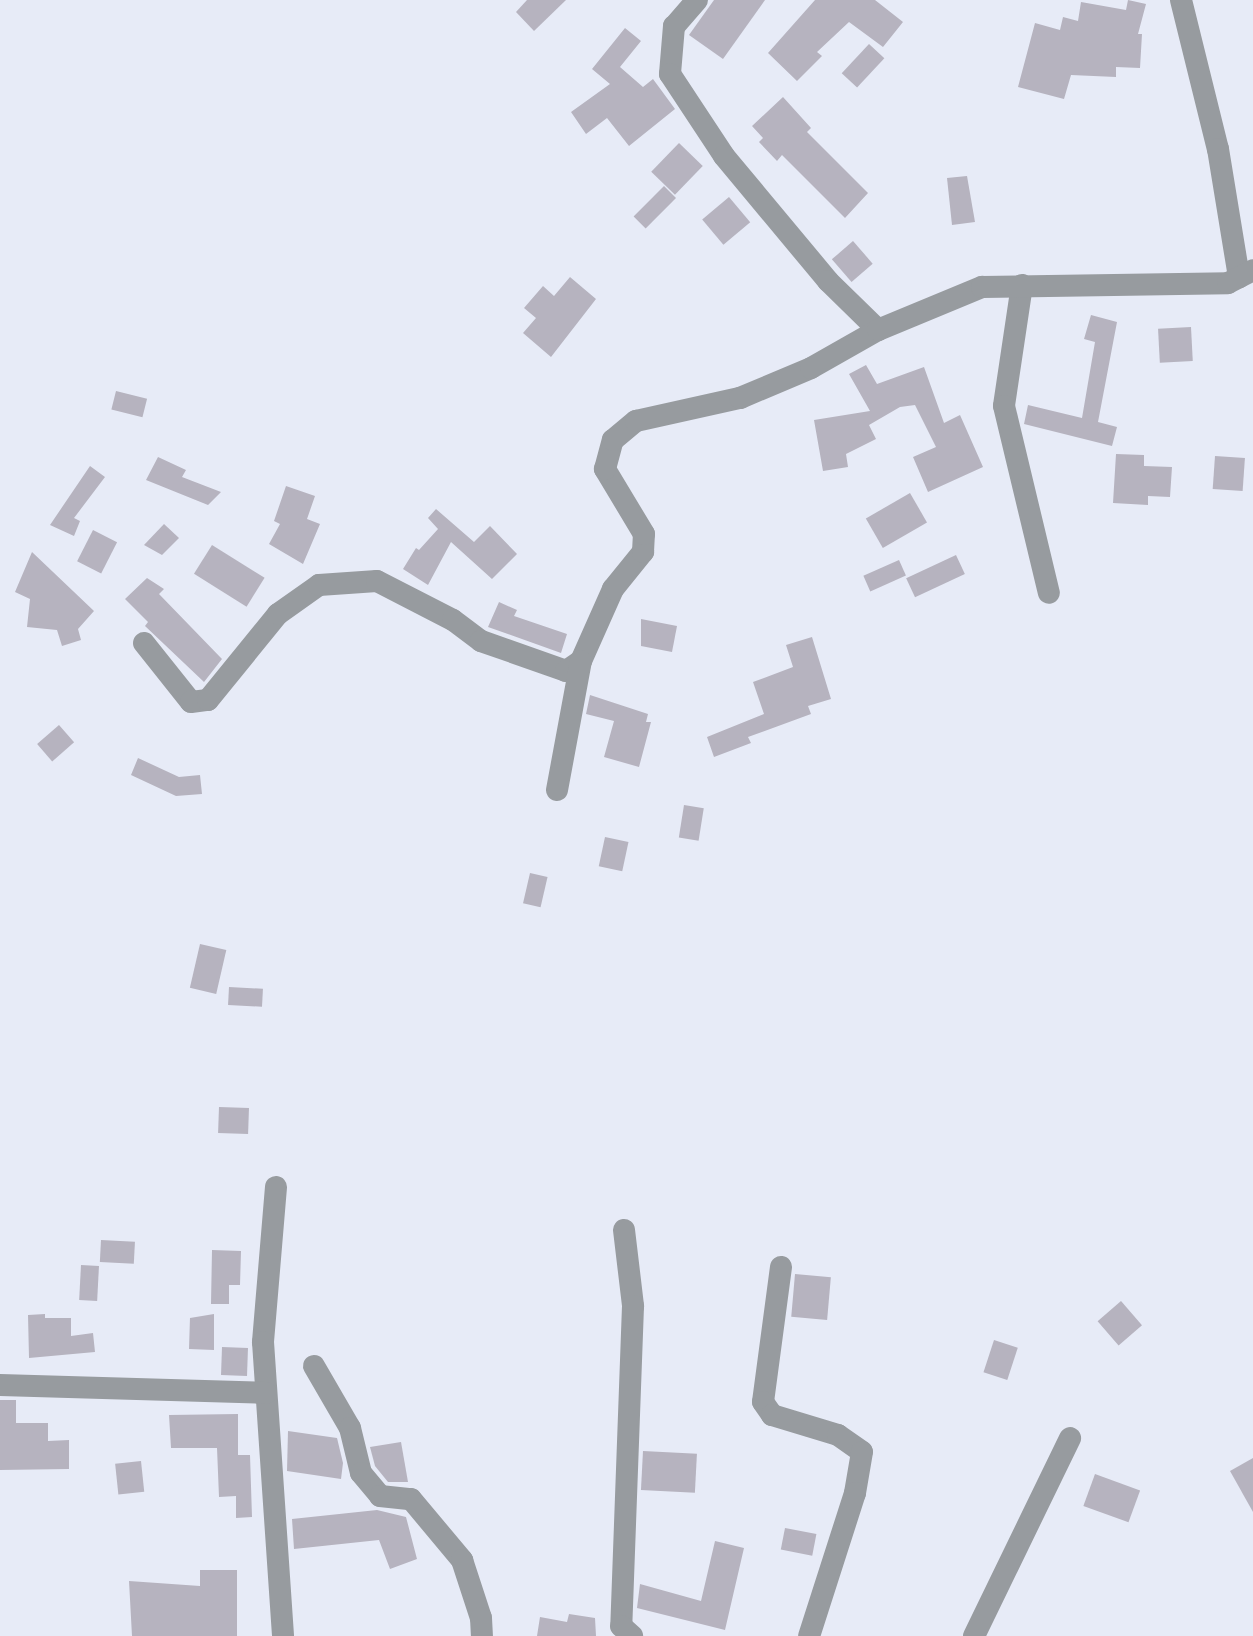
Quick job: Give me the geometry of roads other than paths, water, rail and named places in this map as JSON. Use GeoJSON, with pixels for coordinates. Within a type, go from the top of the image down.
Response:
{"type":"FeatureCollection","features":[{"type":"Feature","properties":{"kind":"street"},"geometry":{"type":"LineString","coordinates":[[697,0],[674,26],[670,74],[724,156],[828,281],[878,330]]}},
{"type":"Feature","properties":{"kind":"street"},"geometry":{"type":"LineString","coordinates":[[557,790],[582,661],[607,598],[646,542],[605,469],[608,451],[619,432],[636,421],[740,398],[811,368],[878,330],[982,287],[1228,283],[1246,274],[1181,0]]}},
{"type":"Feature","properties":{"kind":"street"},"geometry":{"type":"LineString","coordinates":[[1022,285],[1004,406],[1049,593]]}},
{"type":"Feature","properties":{"kind":"street"},"geometry":{"type":"LineString","coordinates":[[144,643],[191,702],[208,700],[278,614],[318,584],[378,581],[453,620],[482,641],[517,655],[566,671],[582,661]]}},
{"type":"Feature","properties":{"kind":"street"},"geometry":{"type":"LineString","coordinates":[[276,1187],[263,1342],[284,1636]]}},
{"type":"Feature","properties":{"kind":"street"},"geometry":{"type":"LineString","coordinates":[[624,1230],[634,1306],[621,1626],[632,1636]]}},
{"type":"Feature","properties":{"kind":"street"},"geometry":{"type":"LineString","coordinates":[[781,1267],[763,1402],[772,1416],[838,1435],[862,1452],[855,1493],[810,1636]]}},
{"type":"Feature","properties":{"kind":"street"},"geometry":{"type":"LineString","coordinates":[[314,1366],[350,1428],[360,1473],[380,1496],[411,1499],[462,1560],[481,1618],[482,1636]]}},
{"type":"Feature","properties":{"kind":"street"},"geometry":{"type":"LineString","coordinates":[[0,1386],[266,1393]]}},
{"type":"Feature","properties":{"kind":"street"},"geometry":{"type":"LineString","coordinates":[[974,1636],[1070,1438]]}}]}
